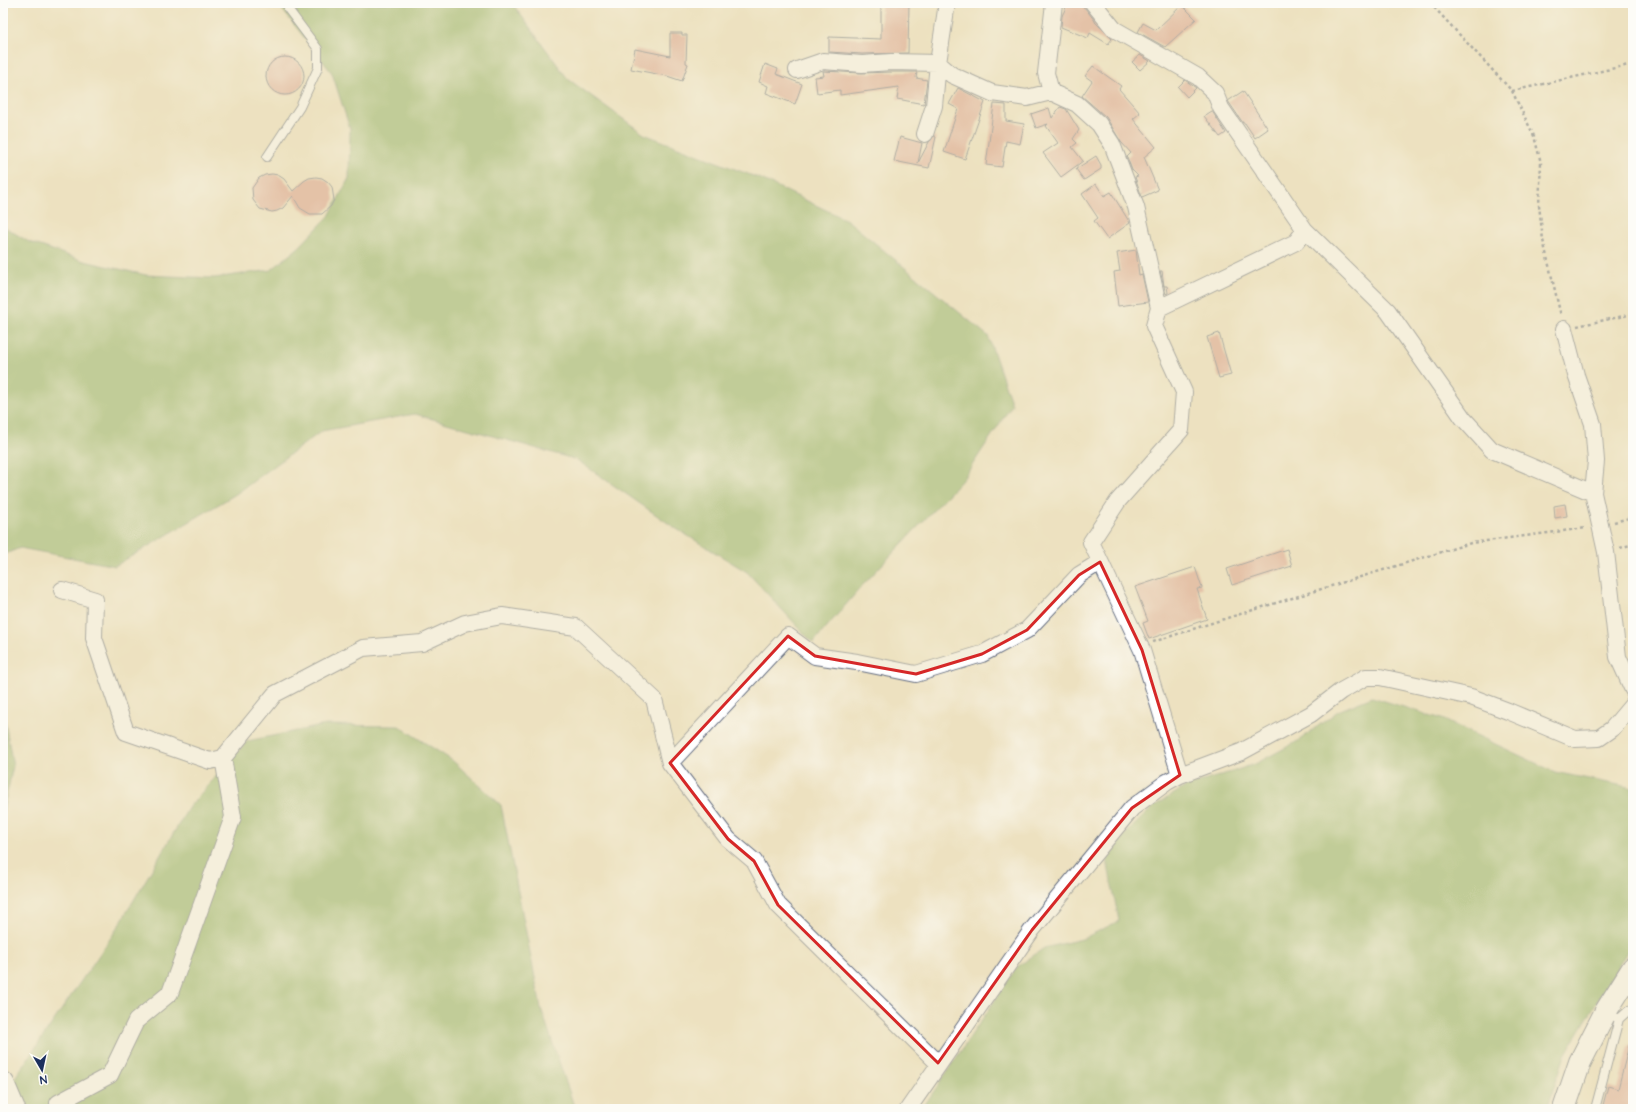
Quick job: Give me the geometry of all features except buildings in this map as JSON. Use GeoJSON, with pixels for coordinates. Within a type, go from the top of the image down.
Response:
{"type":"FeatureCollection","features":[{"type":"Feature","properties":{"kind":"street"},"geometry":{"type":"LineString","coordinates":[[925,134],[934,106],[938,63],[947,3]]}},
{"type":"Feature","properties":{"kind":"street"},"geometry":{"type":"LineString","coordinates":[[1051,92],[1046,73],[1054,3]]}},
{"type":"Feature","properties":{"kind":"street"},"geometry":{"type":"LineString","coordinates":[[1093,3],[1114,29],[1198,77],[1215,93],[1221,108],[1305,230],[1388,311],[1463,418],[1492,450],[1593,493]]}},
{"type":"Feature","properties":{"kind":"street"},"geometry":{"type":"LineString","coordinates":[[797,70],[823,61],[862,64],[891,62],[938,63],[952,75],[992,93],[1027,98],[1051,92],[1077,104],[1100,124],[1112,144],[1136,207],[1159,308],[1154,326],[1184,392],[1181,430],[1118,501],[1091,542],[1140,646],[1180,774]]}},
{"type":"Feature","properties":{"kind":"street"},"geometry":{"type":"LineString","coordinates":[[1159,308],[1296,242],[1305,230]]}},
{"type":"Feature","properties":{"kind":"street"},"geometry":{"type":"LineString","coordinates":[[1564,329],[1576,375],[1593,424],[1596,461],[1593,493],[1606,552],[1618,656],[1633,690]]}},
{"type":"Feature","properties":{"kind":"street"},"geometry":{"type":"LineString","coordinates":[[670,763],[788,636],[815,656],[857,662],[916,674],[982,654],[1027,630],[1079,575],[1100,562]]}},
{"type":"Feature","properties":{"kind":"street"},"geometry":{"type":"LineString","coordinates":[[62,590],[95,600],[94,638],[126,732],[210,760],[224,758],[275,694],[363,648],[422,643],[465,622],[502,616],[576,627],[654,700],[670,763],[728,839],[754,861],[778,905],[938,1063]]}},
{"type":"Feature","properties":{"kind":"street"},"geometry":{"type":"LineString","coordinates":[[908,1109],[938,1063],[1032,930],[1132,808],[1180,774],[1241,752],[1310,714],[1341,691],[1366,677],[1380,678],[1471,697],[1575,739],[1599,738],[1612,729],[1633,704]]}},
{"type":"Feature","properties":{"kind":"street"},"geometry":{"type":"LineString","coordinates":[[58,1103],[110,1075],[136,1021],[170,993],[233,817],[224,758]]}},
{"type":"Feature","properties":{"kind":"street"},"geometry":{"type":"LineString","coordinates":[[1564,1109],[1580,1062],[1612,1016],[1633,968]]}},
{"type":"Feature","properties":{"kind":"street"},"geometry":{"type":"LineString","coordinates":[[3,1083],[14,1109]]}},
{"type":"Feature","properties":{"kind":"lane"},"geometry":{"type":"LineString","coordinates":[[267,157],[300,107],[318,68],[318,49],[288,10],[290,3]]}},
{"type":"Feature","properties":{"kind":"lane"},"geometry":{"type":"LineString","coordinates":[[1595,1109],[1612,1016],[1633,1010]]}},
{"type":"Feature","properties":{"kind":"path"},"geometry":{"type":"LineString","coordinates":[[1430,3],[1512,90],[1534,136],[1541,163],[1539,204],[1543,240],[1564,329],[1633,314]]}},
{"type":"Feature","properties":{"kind":"path"},"geometry":{"type":"LineString","coordinates":[[1512,90],[1633,64]]}},
{"type":"Feature","properties":{"kind":"path"},"geometry":{"type":"LineString","coordinates":[[1140,646],[1472,543],[1600,526],[1633,517]]}},
{"type":"Feature","properties":{"kind":"highlighted area"},"geometry":{"type":"Polygon","coordinates":[[[1100,562],[1142,650],[1180,775],[1132,808],[1032,930],[938,1063],[778,905],[754,861],[728,839],[670,763],[788,636],[815,656],[916,674],[982,654],[1027,630],[1079,575],[1100,562]]]}},
{"type":"Feature","properties":{"kind":"green space"},"geometry":{"type":"Polygon","coordinates":[[[277,3],[512,3],[568,79],[644,134],[761,179],[847,220],[988,336],[1012,405],[963,479],[862,586],[813,643],[747,572],[675,528],[577,460],[415,414],[322,431],[236,494],[115,566],[20,548],[3,555],[3,226],[29,242],[84,261],[146,275],[214,278],[271,270],[299,247],[329,216],[349,178],[350,129],[332,73],[277,3]]]}},
{"type":"Feature","properties":{"kind":"green space"},"geometry":{"type":"Polygon","coordinates":[[[1372,697],[1442,719],[1555,772],[1633,788],[1633,942],[1565,1055],[1547,1109],[922,1109],[1017,967],[1044,948],[1082,939],[1119,921],[1107,861],[1124,835],[1154,806],[1185,787],[1255,764],[1298,741],[1338,711],[1372,697]]]}},
{"type":"Feature","properties":{"kind":"green space"},"geometry":{"type":"Polygon","coordinates":[[[3,710],[13,766],[3,812],[3,710]]]}},
{"type":"Feature","properties":{"kind":"green space"},"geometry":{"type":"Polygon","coordinates":[[[326,725],[399,726],[453,761],[501,805],[541,1008],[575,1109],[3,1109],[3,1095],[116,930],[189,807],[247,741],[326,725]]]}}]}
